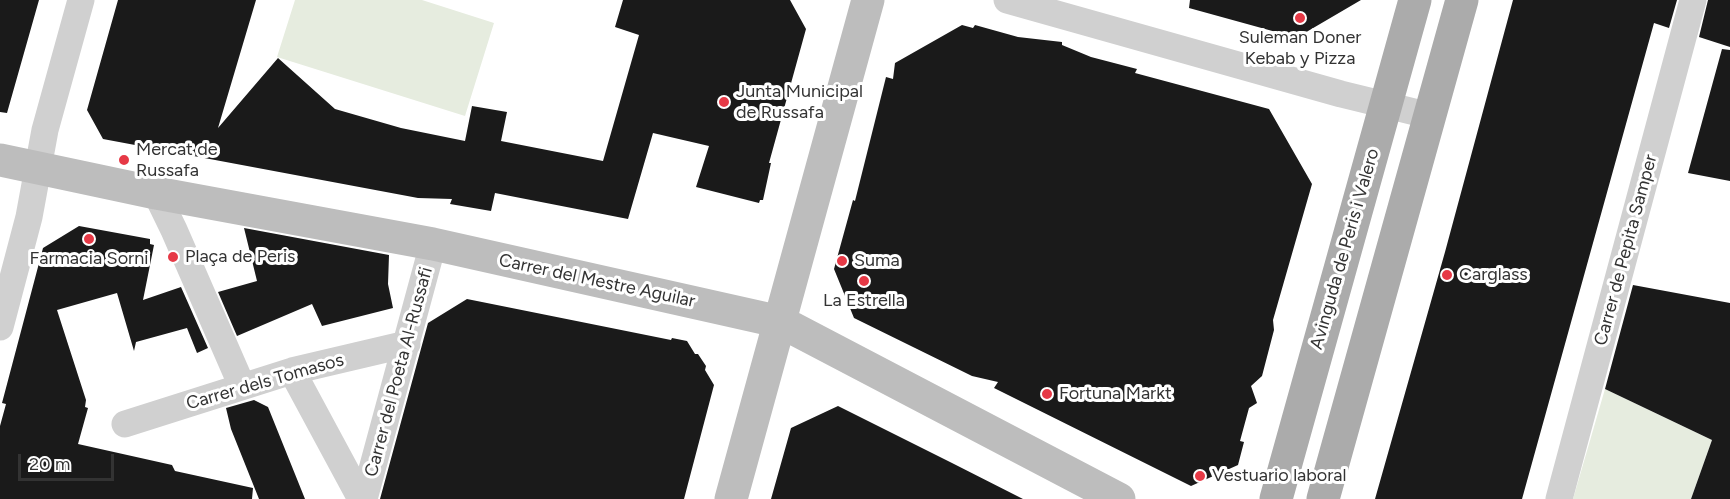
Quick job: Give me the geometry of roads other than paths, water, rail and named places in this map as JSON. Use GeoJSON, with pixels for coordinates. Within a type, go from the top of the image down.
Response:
{"type":"FeatureCollection","features":[{"type":"Feature","properties":{"kind":"main road","name":"Avinguda de Peris i Valero"},"geometry":{"type":"LineString","coordinates":[[1275,499],[1415,0]]}},
{"type":"Feature","properties":{"kind":"main road"},"geometry":{"type":"LineString","coordinates":[[1323,499],[1462,0]]}},
{"type":"Feature","properties":{"kind":"street"},"geometry":{"type":"LineString","coordinates":[[0,327],[29,217],[45,130],[81,0]]}},
{"type":"Feature","properties":{"kind":"street"},"geometry":{"type":"LineString","coordinates":[[731,499],[868,0]]}},
{"type":"Feature","properties":{"kind":"street"},"geometry":{"type":"LineString","coordinates":[[1007,0],[1431,116]]}},
{"type":"Feature","properties":{"kind":"street","name":"Carrer de Pepita Samper"},"geometry":{"type":"LineString","coordinates":[[1559,499],[1693,0]]}},
{"type":"Feature","properties":{"kind":"street","name":"Carrer del Mestre Aguilar"},"geometry":{"type":"LineString","coordinates":[[0,160],[156,193],[432,244],[781,322],[1119,499]]}},
{"type":"Feature","properties":{"kind":"street"},"geometry":{"type":"LineString","coordinates":[[156,193],[242,386]]}},
{"type":"Feature","properties":{"kind":"street","name":"Carrer del Poeta Al-Russafi"},"geometry":{"type":"LineString","coordinates":[[363,499],[407,344],[432,244]]}},
{"type":"Feature","properties":{"kind":"street","name":"Carrer dels Tomasos"},"geometry":{"type":"LineString","coordinates":[[125,424],[292,371],[407,344]]}},
{"type":"Feature","properties":{"kind":"street"},"geometry":{"type":"LineString","coordinates":[[292,371],[363,499]]}},
{"type":"Feature","properties":{"kind":"place","name":"Suleman Doner Kebab y Pizza"},"geometry":{"type":"Point","coordinates":[1300,18]}},
{"type":"Feature","properties":{"kind":"place","name":"Junta Municipal de Russafa"},"geometry":{"type":"Point","coordinates":[724,102]}},
{"type":"Feature","properties":{"kind":"place","name":"Mercat de Russafa"},"geometry":{"type":"Point","coordinates":[124,160]}},
{"type":"Feature","properties":{"kind":"place","name":"Farmacia Sorni"},"geometry":{"type":"Point","coordinates":[89,239]}},
{"type":"Feature","properties":{"kind":"place","name":"Plaça de Peris"},"geometry":{"type":"Point","coordinates":[173,257]}},
{"type":"Feature","properties":{"kind":"place","name":"Suma"},"geometry":{"type":"Point","coordinates":[842,261]}},
{"type":"Feature","properties":{"kind":"place","name":"Carglass"},"geometry":{"type":"Point","coordinates":[1447,275]}},
{"type":"Feature","properties":{"kind":"place","name":"La Estrella"},"geometry":{"type":"Point","coordinates":[864,281]}},
{"type":"Feature","properties":{"kind":"place","name":"Fortuna Markt"},"geometry":{"type":"Point","coordinates":[1047,394]}},
{"type":"Feature","properties":{"kind":"place","name":"Vestuario laboral"},"geometry":{"type":"Point","coordinates":[1200,476]}}]}
